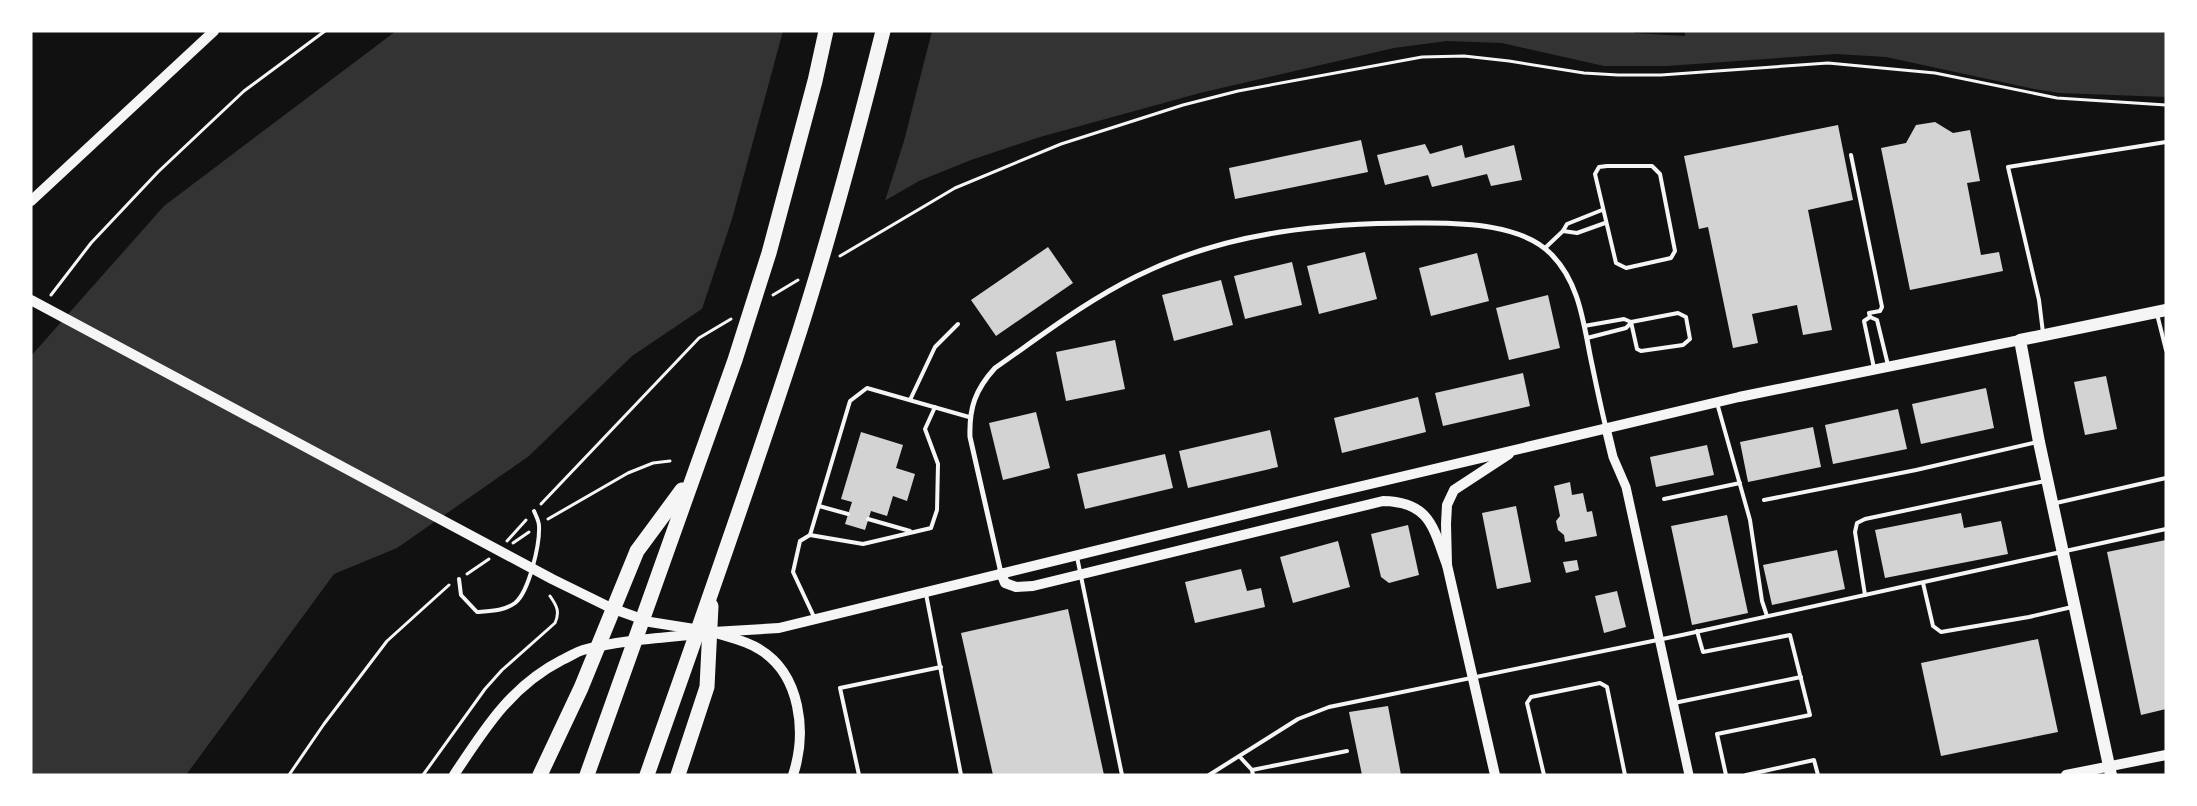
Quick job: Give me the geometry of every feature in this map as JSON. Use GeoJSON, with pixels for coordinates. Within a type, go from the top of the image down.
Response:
{"type":"FeatureCollection","features":[{"type":"Feature","properties":{"kind":"highway"},"geometry":{"type":"LineString","coordinates":[[587,775],[735,360],[769,253],[815,82],[826,31]]}},
{"type":"Feature","properties":{"kind":"highway"},"geometry":{"type":"LineString","coordinates":[[647,775],[756,464],[801,328],[852,154],[883,31]]}},
{"type":"Feature","properties":{"kind":"highway"},"geometry":{"type":"LineString","coordinates":[[540,775],[581,688],[637,551],[692,477]]}},
{"type":"Feature","properties":{"kind":"highway"},"geometry":{"type":"LineString","coordinates":[[678,775],[707,686],[712,590]]}},
{"type":"Feature","properties":{"kind":"main road"},"geometry":{"type":"LineString","coordinates":[[31,201],[214,31]]}},
{"type":"Feature","properties":{"kind":"main road"},"geometry":{"type":"LineString","coordinates":[[31,300],[552,579],[611,608],[650,622],[713,632],[760,649],[775,662],[786,677],[796,700],[800,718],[801,742],[793,775]]}},
{"type":"Feature","properties":{"kind":"main road"},"geometry":{"type":"LineString","coordinates":[[454,775],[501,708],[524,684],[546,668],[581,650],[635,640],[779,628],[1717,402],[2161,311]]}},
{"type":"Feature","properties":{"kind":"main road"},"geometry":{"type":"LineString","coordinates":[[2020,340],[2047,481],[2110,771]]}},
{"type":"Feature","properties":{"kind":"main road"},"geometry":{"type":"LineString","coordinates":[[1447,565],[1447,504],[1454,490],[1516,449]]}},
{"type":"Feature","properties":{"kind":"main road"},"geometry":{"type":"LineString","coordinates":[[1001,573],[1005,583],[1016,587],[1033,586],[1383,500],[1399,501],[1414,506],[1426,515],[1432,525],[1447,565],[1495,775]]}},
{"type":"Feature","properties":{"kind":"main road"},"geometry":{"type":"LineString","coordinates":[[2066,775],[2110,771],[2166,755]]}},
{"type":"Feature","properties":{"kind":"street"},"geometry":{"type":"LineString","coordinates":[[1001,573],[970,437],[969,417],[976,394],[984,379],[995,368],[1090,302],[1136,276],[1171,261],[1220,244],[1260,234],[1325,226],[1386,222],[1462,223],[1488,227],[1521,236],[1543,247],[1567,275],[1578,299],[1612,457],[1626,487],[1661,639],[1689,775]]}},
{"type":"Feature","properties":{"kind":"lane"},"geometry":{"type":"LineString","coordinates":[[2043,335],[2039,300],[2008,167],[2166,142]]}},
{"type":"Feature","properties":{"kind":"lane"},"geometry":{"type":"LineString","coordinates":[[1851,155],[1882,307],[1880,311],[1869,313],[1870,317],[1864,321],[1874,370]]}},
{"type":"Feature","properties":{"kind":"lane"},"geometry":{"type":"LineString","coordinates":[[1652,166],[1660,174],[1675,251],[1671,258],[1626,268],[1616,264],[1602,210],[1594,174],[1599,167],[1652,166]]}},
{"type":"Feature","properties":{"kind":"lane"},"geometry":{"type":"LineString","coordinates":[[1543,247],[1563,231],[1567,224],[1602,210]]}},
{"type":"Feature","properties":{"kind":"lane"},"geometry":{"type":"LineString","coordinates":[[1563,231],[1577,233],[1605,223]]}},
{"type":"Feature","properties":{"kind":"lane"},"geometry":{"type":"LineString","coordinates":[[2161,311],[2166,350]]}},
{"type":"Feature","properties":{"kind":"lane"},"geometry":{"type":"LineString","coordinates":[[1584,326],[1624,318],[1631,322],[1637,349],[1641,352],[1683,345],[1690,339],[1686,317],[1678,313],[1631,322],[1626,328],[1587,338]]}},
{"type":"Feature","properties":{"kind":"lane"},"geometry":{"type":"LineString","coordinates":[[1870,317],[1877,320],[1889,367]]}},
{"type":"Feature","properties":{"kind":"lane"},"geometry":{"type":"LineString","coordinates":[[910,400],[935,346],[958,324]]}},
{"type":"Feature","properties":{"kind":"lane"},"geometry":{"type":"LineString","coordinates":[[810,535],[850,401],[867,388],[969,417]]}},
{"type":"Feature","properties":{"kind":"lane"},"geometry":{"type":"LineString","coordinates":[[1717,402],[1750,520],[1762,601],[1767,616]]}},
{"type":"Feature","properties":{"kind":"lane"},"geometry":{"type":"LineString","coordinates":[[816,619],[793,572],[800,541],[810,535],[863,544],[911,531],[931,528],[937,510],[938,464],[925,429],[936,408]]}},
{"type":"Feature","properties":{"kind":"lane"},"geometry":{"type":"LineString","coordinates":[[1764,500],[1916,470],[2039,442]]}},
{"type":"Feature","properties":{"kind":"lane"},"geometry":{"type":"LineString","coordinates":[[2052,503],[2166,478]]}},
{"type":"Feature","properties":{"kind":"lane"},"geometry":{"type":"LineString","coordinates":[[1865,595],[1855,532],[1858,523],[1865,518],[2047,481]]}},
{"type":"Feature","properties":{"kind":"lane"},"geometry":{"type":"LineString","coordinates":[[1664,499],[1740,483]]}},
{"type":"Feature","properties":{"kind":"lane"},"geometry":{"type":"LineString","coordinates":[[819,506],[848,514]]}},
{"type":"Feature","properties":{"kind":"lane"},"geometry":{"type":"LineString","coordinates":[[459,579],[462,595],[477,612],[497,611],[514,604],[523,595],[534,561],[539,525],[534,511]]}},
{"type":"Feature","properties":{"kind":"lane"},"geometry":{"type":"LineString","coordinates":[[868,520],[911,531]]}},
{"type":"Feature","properties":{"kind":"lane"},"geometry":{"type":"LineString","coordinates":[[1209,775],[1298,719],[1328,707],[1661,639],[2166,529]]}},
{"type":"Feature","properties":{"kind":"lane"},"geometry":{"type":"LineString","coordinates":[[1077,555],[1122,775]]}},
{"type":"Feature","properties":{"kind":"lane"},"geometry":{"type":"LineString","coordinates":[[1923,583],[1933,626],[1941,632],[2029,618],[2074,607]]}},
{"type":"Feature","properties":{"kind":"lane"},"geometry":{"type":"LineString","coordinates":[[926,592],[961,775]]}},
{"type":"Feature","properties":{"kind":"lane"},"geometry":{"type":"LineString","coordinates":[[1697,631],[1703,652],[1790,635],[1810,714],[1717,734],[1726,775]]}},
{"type":"Feature","properties":{"kind":"lane"},"geometry":{"type":"LineString","coordinates":[[859,775],[840,688],[941,667]]}},
{"type":"Feature","properties":{"kind":"lane"},"geometry":{"type":"LineString","coordinates":[[1674,703],[1801,677]]}},
{"type":"Feature","properties":{"kind":"lane"},"geometry":{"type":"LineString","coordinates":[[1544,775],[1527,703],[1531,697],[1600,684],[1607,688],[1624,775]]}},
{"type":"Feature","properties":{"kind":"lane"},"geometry":{"type":"LineString","coordinates":[[1240,756],[1252,772],[1347,751]]}},
{"type":"Feature","properties":{"kind":"lane"},"geometry":{"type":"LineString","coordinates":[[1746,775],[1814,760],[1818,775]]}},
{"type":"Feature","properties":{"kind":"path"},"geometry":{"type":"LineString","coordinates":[[49,297],[91,243],[158,172],[244,91],[325,31]]}},
{"type":"Feature","properties":{"kind":"path"},"geometry":{"type":"LineString","coordinates":[[836,258],[955,188],[1060,144],[1175,108],[1238,91],[1422,57],[1464,56],[1584,73],[1618,75],[1661,75],[1828,63],[1935,73],[2057,98],[2166,105]]}},
{"type":"Feature","properties":{"kind":"path"},"geometry":{"type":"LineString","coordinates":[[768,298],[802,278]]}},
{"type":"Feature","properties":{"kind":"path"},"geometry":{"type":"LineString","coordinates":[[501,548],[699,338],[734,318]]}},
{"type":"Feature","properties":{"kind":"path"},"geometry":{"type":"LineString","coordinates":[[509,545],[560,511],[628,474],[653,462],[670,461]]}},
{"type":"Feature","properties":{"kind":"path"},"geometry":{"type":"LineString","coordinates":[[289,775],[324,724],[387,640],[444,588],[494,556]]}},
{"type":"Feature","properties":{"kind":"path"},"geometry":{"type":"LineString","coordinates":[[423,775],[484,689],[502,670],[555,623],[559,615],[556,604],[550,596]]}},
{"type":"Feature","properties":{"kind":"shaded area"},"geometry":{"type":"Polygon","coordinates":[[[396,31],[2166,31],[2166,97],[2060,93],[1886,57],[1836,54],[1667,66],[1604,66],[1502,43],[1447,41],[1394,48],[1200,93],[1040,137],[971,160],[919,181],[733,288],[632,356],[529,456],[397,548],[334,574],[186,775],[31,775],[31,356],[164,206],[396,31]]]}},
{"type":"Feature","properties":{"kind":"pier"},"geometry":{"type":"Polygon","coordinates":[[[783,31],[932,31],[904,141],[884,204],[734,290],[701,312],[732,219],[783,31]]]}},
{"type":"Feature","properties":{"kind":"pier"},"geometry":{"type":"Polygon","coordinates":[[[1635,31],[1685,31],[1685,36],[1634,33],[1635,31]]]}},
{"type":"Feature","properties":{"kind":"building"},"geometry":{"type":"Polygon","coordinates":[[[1935,122],[1953,133],[1970,130],[1980,181],[1967,183],[1981,255],[1999,252],[2003,271],[1910,290],[1881,148],[1906,143],[1916,125],[1935,122]]]}},
{"type":"Feature","properties":{"kind":"building"},"geometry":{"type":"Polygon","coordinates":[[[1838,125],[1853,200],[1808,210],[1832,330],[1803,335],[1797,305],[1752,314],[1758,343],[1733,348],[1708,227],[1699,229],[1684,156],[1838,125]]]}},
{"type":"Feature","properties":{"kind":"building"},"geometry":{"type":"Polygon","coordinates":[[[1361,140],[1368,172],[1235,199],[1229,168],[1361,140]]]}},
{"type":"Feature","properties":{"kind":"building"},"geometry":{"type":"Polygon","coordinates":[[[1425,144],[1430,154],[1462,145],[1465,158],[1514,145],[1522,180],[1491,186],[1487,174],[1432,187],[1428,175],[1385,185],[1377,155],[1425,144]]]}},
{"type":"Feature","properties":{"kind":"building"},"geometry":{"type":"Polygon","coordinates":[[[1048,247],[1073,283],[996,336],[971,300],[1048,247]]]}},
{"type":"Feature","properties":{"kind":"building"},"geometry":{"type":"Polygon","coordinates":[[[1365,252],[1377,299],[1319,314],[1307,266],[1365,252]]]}},
{"type":"Feature","properties":{"kind":"building"},"geometry":{"type":"Polygon","coordinates":[[[1477,253],[1489,301],[1431,316],[1419,268],[1477,253]]]}},
{"type":"Feature","properties":{"kind":"building"},"geometry":{"type":"Polygon","coordinates":[[[1292,262],[1302,305],[1245,319],[1234,276],[1292,262]]]}},
{"type":"Feature","properties":{"kind":"building"},"geometry":{"type":"Polygon","coordinates":[[[1221,280],[1233,325],[1174,341],[1162,295],[1221,280]]]}},
{"type":"Feature","properties":{"kind":"building"},"geometry":{"type":"Polygon","coordinates":[[[1548,295],[1560,348],[1509,360],[1496,308],[1548,295]]]}},
{"type":"Feature","properties":{"kind":"building"},"geometry":{"type":"Polygon","coordinates":[[[1115,340],[1125,389],[1066,401],[1056,352],[1115,340]]]}},
{"type":"Feature","properties":{"kind":"building"},"geometry":{"type":"Polygon","coordinates":[[[1523,373],[1530,406],[1443,426],[1435,393],[1523,373]]]}},
{"type":"Feature","properties":{"kind":"building"},"geometry":{"type":"Polygon","coordinates":[[[2106,376],[2117,429],[2085,435],[2074,382],[2106,376]]]}},
{"type":"Feature","properties":{"kind":"building"},"geometry":{"type":"Polygon","coordinates":[[[1986,388],[1994,428],[1921,444],[1912,404],[1986,388]]]}},
{"type":"Feature","properties":{"kind":"building"},"geometry":{"type":"Polygon","coordinates":[[[1418,397],[1426,432],[1342,453],[1334,418],[1418,397]]]}},
{"type":"Feature","properties":{"kind":"building"},"geometry":{"type":"Polygon","coordinates":[[[1898,409],[1907,449],[1833,464],[1825,425],[1898,409]]]}},
{"type":"Feature","properties":{"kind":"building"},"geometry":{"type":"Polygon","coordinates":[[[1036,412],[1050,468],[1003,480],[989,423],[1036,412]]]}},
{"type":"Feature","properties":{"kind":"building"},"geometry":{"type":"Polygon","coordinates":[[[1813,427],[1821,467],[1748,482],[1740,442],[1813,427]]]}},
{"type":"Feature","properties":{"kind":"building"},"geometry":{"type":"Polygon","coordinates":[[[1270,430],[1278,467],[1188,488],[1179,451],[1270,430]]]}},
{"type":"Feature","properties":{"kind":"building"},"geometry":{"type":"Polygon","coordinates":[[[861,432],[903,445],[896,468],[915,474],[907,501],[893,496],[887,516],[871,511],[865,530],[845,524],[852,502],[841,499],[861,432]]]}},
{"type":"Feature","properties":{"kind":"building"},"geometry":{"type":"Polygon","coordinates":[[[1707,445],[1714,475],[1656,487],[1650,457],[1707,445]]]}},
{"type":"Feature","properties":{"kind":"building"},"geometry":{"type":"Polygon","coordinates":[[[1165,454],[1173,488],[1085,509],[1077,474],[1165,454]]]}},
{"type":"Feature","properties":{"kind":"building"},"geometry":{"type":"Polygon","coordinates":[[[1570,482],[1572,495],[1583,493],[1587,512],[1592,511],[1597,536],[1565,542],[1564,535],[1558,530],[1556,521],[1560,516],[1554,486],[1570,482]]]}},
{"type":"Feature","properties":{"kind":"building"},"geometry":{"type":"Polygon","coordinates":[[[1516,506],[1531,582],[1497,589],[1482,513],[1516,506]]]}},
{"type":"Feature","properties":{"kind":"building"},"geometry":{"type":"Polygon","coordinates":[[[1961,513],[1964,528],[2001,521],[2008,554],[1885,578],[1875,530],[1961,513]]]}},
{"type":"Feature","properties":{"kind":"building"},"geometry":{"type":"Polygon","coordinates":[[[1727,515],[1748,613],[1692,625],[1671,526],[1727,515]]]}},
{"type":"Feature","properties":{"kind":"building"},"geometry":{"type":"Polygon","coordinates":[[[1408,525],[1419,575],[1389,583],[1381,577],[1371,534],[1408,525]]]}},
{"type":"Feature","properties":{"kind":"building"},"geometry":{"type":"Polygon","coordinates":[[[2166,540],[2166,709],[2141,715],[2107,552],[2166,540]]]}},
{"type":"Feature","properties":{"kind":"building"},"geometry":{"type":"Polygon","coordinates":[[[1338,541],[1350,587],[1293,603],[1280,557],[1338,541]]]}},
{"type":"Feature","properties":{"kind":"building"},"geometry":{"type":"Polygon","coordinates":[[[1837,550],[1845,589],[1772,605],[1763,565],[1837,550]]]}},
{"type":"Feature","properties":{"kind":"building"},"geometry":{"type":"Polygon","coordinates":[[[1577,560],[1579,570],[1566,573],[1563,562],[1577,560]]]}},
{"type":"Feature","properties":{"kind":"building"},"geometry":{"type":"Polygon","coordinates":[[[1241,569],[1247,591],[1261,588],[1265,607],[1195,623],[1185,582],[1241,569]]]}},
{"type":"Feature","properties":{"kind":"building"},"geometry":{"type":"Polygon","coordinates":[[[1617,591],[1626,627],[1604,633],[1595,596],[1617,591]]]}},
{"type":"Feature","properties":{"kind":"building"},"geometry":{"type":"Polygon","coordinates":[[[1068,609],[1104,775],[993,775],[961,633],[1068,609]]]}},
{"type":"Feature","properties":{"kind":"building"},"geometry":{"type":"Polygon","coordinates":[[[2038,639],[2058,732],[1941,756],[1921,663],[2038,639]]]}},
{"type":"Feature","properties":{"kind":"building"},"geometry":{"type":"Polygon","coordinates":[[[1388,706],[1401,775],[1362,775],[1349,712],[1388,706]]]}}]}
